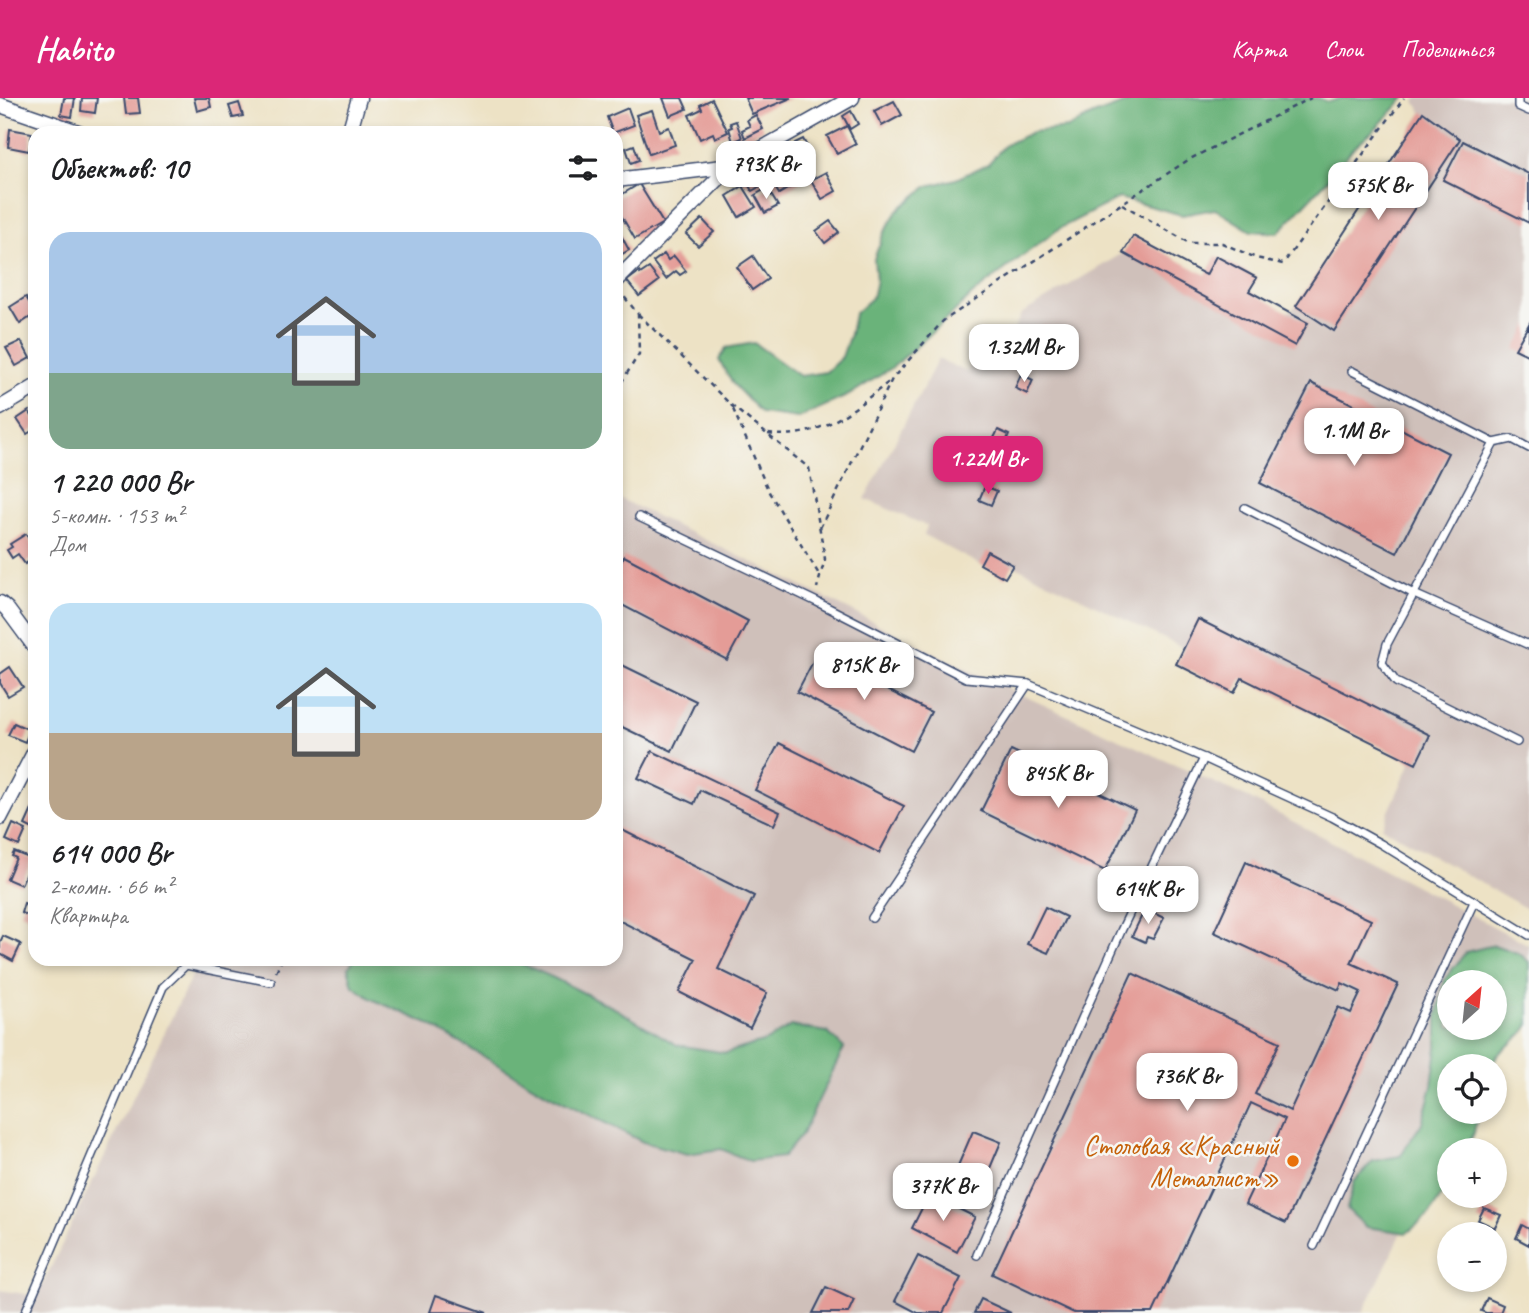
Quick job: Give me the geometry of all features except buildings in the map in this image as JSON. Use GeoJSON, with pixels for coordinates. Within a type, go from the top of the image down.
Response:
{"type":"FeatureCollection","features":[{"type":"Feature","properties":{"kind":"street"},"geometry":{"type":"LineString","coordinates":[[351,126],[359,98]]}},
{"type":"Feature","properties":{"kind":"street"},"geometry":{"type":"LineString","coordinates":[[623,277],[731,166],[852,98]]}},
{"type":"Feature","properties":{"kind":"street"},"geometry":{"type":"LineString","coordinates":[[0,105],[61,126]]}},
{"type":"Feature","properties":{"kind":"street"},"geometry":{"type":"LineString","coordinates":[[623,179],[731,166]]}},
{"type":"Feature","properties":{"kind":"street"},"geometry":{"type":"LineString","coordinates":[[0,408],[28,391]]}},
{"type":"Feature","properties":{"kind":"street"},"geometry":{"type":"LineString","coordinates":[[0,603],[8,609],[28,637]]}},
{"type":"Feature","properties":{"kind":"street"},"geometry":{"type":"LineString","coordinates":[[0,818],[28,764]]}},
{"type":"Feature","properties":{"kind":"lane"},"geometry":{"type":"LineString","coordinates":[[1518,98],[1518,106],[1529,111]]}},
{"type":"Feature","properties":{"kind":"lane"},"geometry":{"type":"LineString","coordinates":[[1352,371],[1494,443],[1512,439],[1529,448]]}},
{"type":"Feature","properties":{"kind":"lane"},"geometry":{"type":"LineString","coordinates":[[1494,443],[1387,645],[1382,663],[1396,682],[1517,742]]}},
{"type":"Feature","properties":{"kind":"lane"},"geometry":{"type":"LineString","coordinates":[[1245,508],[1414,594],[1529,645]]}},
{"type":"Feature","properties":{"kind":"lane"},"geometry":{"type":"LineString","coordinates":[[639,517],[817,602],[966,678],[1028,684],[1204,758],[1332,817],[1529,934]]}},
{"type":"Feature","properties":{"kind":"lane"},"geometry":{"type":"LineString","coordinates":[[872,918],[1028,684]]}},
{"type":"Feature","properties":{"kind":"lane"},"geometry":{"type":"LineString","coordinates":[[977,1255],[1121,931],[1204,758]]}},
{"type":"Feature","properties":{"kind":"lane"},"geometry":{"type":"LineString","coordinates":[[1314,1246],[1474,902]]}},
{"type":"Feature","properties":{"kind":"lane"},"geometry":{"type":"LineString","coordinates":[[26,1313],[163,987],[185,966]]}},
{"type":"Feature","properties":{"kind":"lane"},"geometry":{"type":"LineString","coordinates":[[191,966],[271,982]]}},
{"type":"Feature","properties":{"kind":"path"},"geometry":{"type":"LineString","coordinates":[[766,434],[788,436],[818,429],[845,415],[892,379],[943,321],[1188,160],[1311,98]]}},
{"type":"Feature","properties":{"kind":"path"},"geometry":{"type":"LineString","coordinates":[[1122,204],[1189,243],[1222,243],[1256,258],[1283,264],[1404,98]]}},
{"type":"Feature","properties":{"kind":"path"},"geometry":{"type":"LineString","coordinates":[[623,294],[638,314],[732,406],[809,468],[825,559],[816,593],[817,602]]}},
{"type":"Feature","properties":{"kind":"path"},"geometry":{"type":"LineString","coordinates":[[623,380],[639,354],[638,314]]}},
{"type":"Feature","properties":{"kind":"path"},"geometry":{"type":"LineString","coordinates":[[820,528],[892,379]]}},
{"type":"Feature","properties":{"kind":"path"},"geometry":{"type":"LineString","coordinates":[[732,406],[769,492],[820,576]]}},
{"type":"Feature","properties":{"kind":"path"},"geometry":{"type":"LineString","coordinates":[[271,982],[279,966]]}},
{"type":"Feature","properties":{"kind":"shaded area"},"geometry":{"type":"Polygon","coordinates":[[[1418,98],[1529,98],[1529,910],[1382,827],[1411,762],[1243,678],[1234,693],[1176,664],[1183,648],[1013,565],[1005,578],[924,535],[927,526],[865,499],[938,359],[967,372],[977,347],[1000,362],[1021,314],[1123,253],[1133,236],[1206,275],[1216,256],[1257,278],[1249,292],[1288,312],[1296,306],[1422,113],[1415,101],[1418,98]]]}},
{"type":"Feature","properties":{"kind":"shaded area"},"geometry":{"type":"Polygon","coordinates":[[[623,500],[972,672],[1248,798],[1529,945],[1529,972],[1507,1017],[1507,970],[1437,970],[1437,1040],[1496,1040],[1489,1054],[1437,1054],[1437,1124],[1455,1124],[1448,1138],[1437,1138],[1437,1160],[1363,1313],[0,1313],[0,1290],[37,1296],[197,966],[623,966],[623,500]]]}},
{"type":"Feature","properties":{"kind":"green space"},"geometry":{"type":"Polygon","coordinates":[[[1139,98],[1318,98],[1329,102],[1342,98],[1405,98],[1353,148],[1334,173],[1278,233],[1251,231],[1215,209],[1182,215],[1119,198],[1060,228],[973,294],[893,367],[849,395],[798,418],[761,413],[733,384],[719,360],[726,348],[754,343],[800,376],[826,372],[842,357],[854,314],[872,298],[876,280],[874,259],[883,235],[897,211],[928,186],[956,179],[988,164],[1005,145],[1032,132],[1068,128],[1093,115],[1139,98]]]}},
{"type":"Feature","properties":{"kind":"green space"},"geometry":{"type":"Polygon","coordinates":[[[1494,945],[1520,954],[1529,962],[1529,1024],[1521,1035],[1498,1054],[1437,1054],[1437,1124],[1476,1124],[1474,1133],[1472,1138],[1437,1138],[1437,1203],[1429,1215],[1407,1233],[1366,1227],[1347,1209],[1354,1182],[1373,1161],[1400,1156],[1422,1123],[1432,1086],[1437,1040],[1507,1040],[1507,970],[1452,970],[1466,952],[1494,945]]]}},
{"type":"Feature","properties":{"kind":"green space"},"geometry":{"type":"Polygon","coordinates":[[[527,966],[616,1009],[677,1045],[726,1053],[766,1041],[791,1026],[827,1032],[844,1048],[802,1134],[783,1157],[750,1161],[721,1149],[687,1154],[643,1142],[548,1094],[426,1023],[372,999],[353,986],[348,968],[527,966]]]}},
{"type":"Feature","properties":{"kind":"place","name":"Столовая «Красный Металлист»"},"geometry":{"type":"Point","coordinates":[1293,1161]}}]}
